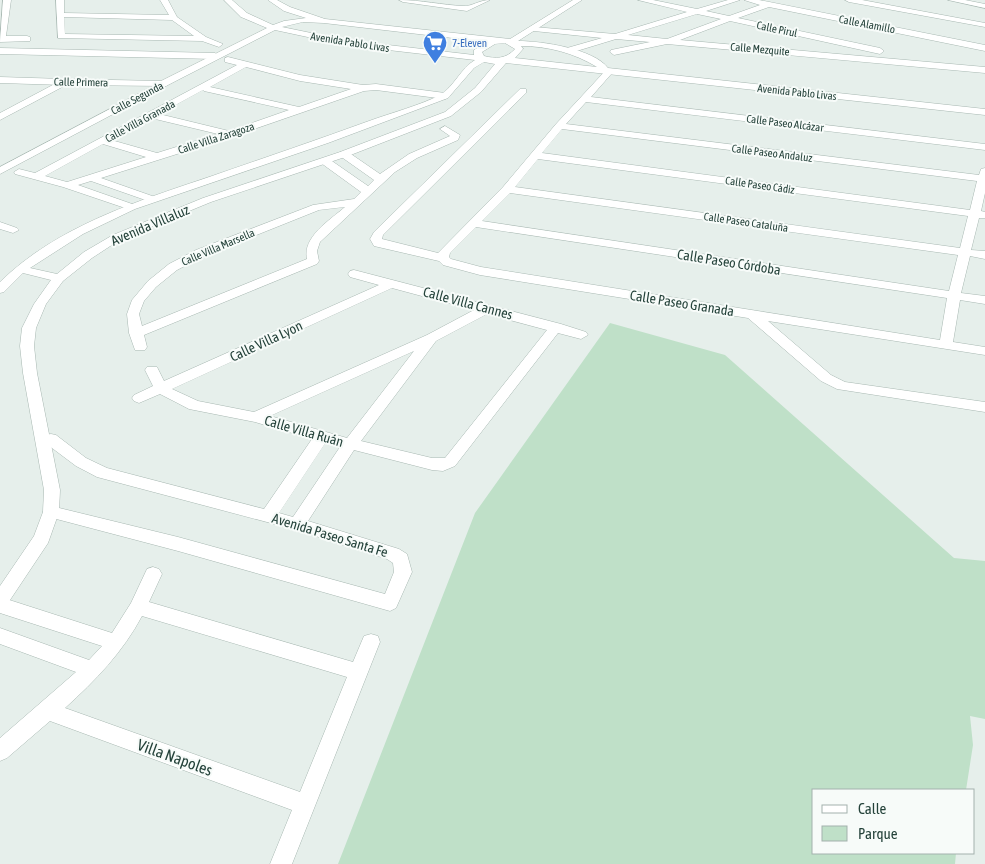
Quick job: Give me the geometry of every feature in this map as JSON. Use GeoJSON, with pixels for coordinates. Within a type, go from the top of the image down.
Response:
{"type":"FeatureCollection","features":[{"type":"Feature","properties":{"kind":"street"},"geometry":{"type":"LineString","coordinates":[[7,0],[2,18],[1,39],[27,39]]}},
{"type":"Feature","properties":{"kind":"street"},"geometry":{"type":"LineString","coordinates":[[60,0],[61,36],[203,39],[219,44]]}},
{"type":"Feature","properties":{"kind":"street"},"geometry":{"type":"LineString","coordinates":[[164,0],[174,18],[203,39]]}},
{"type":"Feature","properties":{"kind":"street","name":"Avenida Pablo Livas"},"geometry":{"type":"LineString","coordinates":[[228,0],[238,11],[274,27],[346,44],[482,58],[502,63],[538,63],[985,112]]}},
{"type":"Feature","properties":{"kind":"street","name":"Avenida Pablo Livas"},"geometry":{"type":"LineString","coordinates":[[272,0],[287,9],[324,22],[512,43],[543,44],[570,50],[610,72]]}},
{"type":"Feature","properties":{"kind":"street"},"geometry":{"type":"LineString","coordinates":[[403,0],[467,9],[486,0]]}},
{"type":"Feature","properties":{"kind":"street"},"geometry":{"type":"LineString","coordinates":[[512,43],[578,0]]}},
{"type":"Feature","properties":{"kind":"street","name":"Calle Pirul"},"geometry":{"type":"LineString","coordinates":[[642,0],[889,52],[910,62]]}},
{"type":"Feature","properties":{"kind":"street"},"geometry":{"type":"LineString","coordinates":[[570,50],[736,0]]}},
{"type":"Feature","properties":{"kind":"street","name":"Calle Alamillo"},"geometry":{"type":"LineString","coordinates":[[748,0],[985,48]]}},
{"type":"Feature","properties":{"kind":"street"},"geometry":{"type":"LineString","coordinates":[[614,52],[672,40],[780,0]]}},
{"type":"Feature","properties":{"kind":"street"},"geometry":{"type":"LineString","coordinates":[[849,0],[985,24]]}},
{"type":"Feature","properties":{"kind":"street"},"geometry":{"type":"LineString","coordinates":[[952,0],[981,5]]}},
{"type":"Feature","properties":{"kind":"street"},"geometry":{"type":"LineString","coordinates":[[985,0],[976,11],[985,24]]}},
{"type":"Feature","properties":{"kind":"street"},"geometry":{"type":"LineString","coordinates":[[61,15],[174,18]]}},
{"type":"Feature","properties":{"kind":"street","name":"Calle Segunda"},"geometry":{"type":"LineString","coordinates":[[0,170],[274,27],[292,21],[324,22]]}},
{"type":"Feature","properties":{"kind":"street","name":"Calle Mezquite"},"geometry":{"type":"LineString","coordinates":[[534,29],[672,40],[985,70]]}},
{"type":"Feature","properties":{"kind":"street"},"geometry":{"type":"LineString","coordinates":[[444,55],[460,53],[468,49],[470,44],[457,36]]}},
{"type":"Feature","properties":{"kind":"street"},"geometry":{"type":"LineString","coordinates":[[601,66],[614,52],[621,36]]}},
{"type":"Feature","properties":{"kind":"street"},"geometry":{"type":"LineString","coordinates":[[482,58],[477,54],[482,45],[501,41]]}},
{"type":"Feature","properties":{"kind":"street","name":"Avenida Villaluz"},"geometry":{"type":"LineString","coordinates":[[0,601],[42,538],[51,512],[50,441],[30,373],[27,346],[29,328],[40,304],[59,278],[88,255],[117,237],[207,200],[325,161],[448,114],[478,90],[502,63],[514,58],[519,49],[512,43]]}},
{"type":"Feature","properties":{"kind":"street"},"geometry":{"type":"LineString","coordinates":[[538,63],[529,59],[524,53],[528,48],[543,44]]}},
{"type":"Feature","properties":{"kind":"street"},"geometry":{"type":"LineString","coordinates":[[0,51],[216,56]]}},
{"type":"Feature","properties":{"kind":"street","name":"Avenida Villaluz"},"geometry":{"type":"LineString","coordinates":[[0,289],[20,269],[79,232],[131,207],[324,141],[445,96],[472,66],[482,58]]}},
{"type":"Feature","properties":{"kind":"street"},"geometry":{"type":"LineString","coordinates":[[228,60],[300,78],[363,88],[376,87],[445,96],[463,102]]}},
{"type":"Feature","properties":{"kind":"street"},"geometry":{"type":"LineString","coordinates":[[472,66],[502,63]]}},
{"type":"Feature","properties":{"kind":"street","name":"Calle Villa Granada"},"geometry":{"type":"LineString","coordinates":[[36,177],[244,65]]}},
{"type":"Feature","properties":{"kind":"street"},"geometry":{"type":"LineString","coordinates":[[442,258],[444,252],[507,189],[534,155],[610,72]]}},
{"type":"Feature","properties":{"kind":"street","name":"Calle Primera"},"geometry":{"type":"LineString","coordinates":[[0,80],[163,84]]}},
{"type":"Feature","properties":{"kind":"street"},"geometry":{"type":"LineString","coordinates":[[0,117],[64,82]]}},
{"type":"Feature","properties":{"kind":"street"},"geometry":{"type":"LineString","coordinates":[[204,88],[301,110]]}},
{"type":"Feature","properties":{"kind":"street"},"geometry":{"type":"LineString","coordinates":[[363,88],[367,92],[379,95],[432,101],[463,102]]}},
{"type":"Feature","properties":{"kind":"street","name":"Calle Villa Zaragoza"},"geometry":{"type":"LineString","coordinates":[[67,185],[230,134],[363,88]]}},
{"type":"Feature","properties":{"kind":"street","name":"Calle Paseo Granada"},"geometry":{"type":"LineString","coordinates":[[524,91],[378,234],[376,241],[381,245],[442,258],[447,262],[480,271],[985,351]]}},
{"type":"Feature","properties":{"kind":"street","name":"Calle Paseo Alcázar"},"geometry":{"type":"LineString","coordinates":[[584,99],[985,147]]}},
{"type":"Feature","properties":{"kind":"street"},"geometry":{"type":"LineString","coordinates":[[150,115],[230,134]]}},
{"type":"Feature","properties":{"kind":"street","name":"Calle Paseo Andaluz"},"geometry":{"type":"LineString","coordinates":[[560,126],[984,177]]}},
{"type":"Feature","properties":{"kind":"street"},"geometry":{"type":"LineString","coordinates":[[136,333],[316,262],[311,251],[315,241],[369,192],[380,179],[403,162],[454,139],[455,136],[446,130]]}},
{"type":"Feature","properties":{"kind":"street"},"geometry":{"type":"LineString","coordinates":[[103,141],[158,157]]}},
{"type":"Feature","properties":{"kind":"street"},"geometry":{"type":"LineString","coordinates":[[324,141],[380,179]]}},
{"type":"Feature","properties":{"kind":"street"},"geometry":{"type":"LineString","coordinates":[[305,147],[369,192]]}},
{"type":"Feature","properties":{"kind":"street","name":"Calle Paseo Cádiz"},"geometry":{"type":"LineString","coordinates":[[534,155],[979,214]]}},
{"type":"Feature","properties":{"kind":"street"},"geometry":{"type":"LineString","coordinates":[[19,172],[67,185],[131,207]]}},
{"type":"Feature","properties":{"kind":"street"},"geometry":{"type":"LineString","coordinates":[[946,345],[954,296],[979,214],[984,177]]}},
{"type":"Feature","properties":{"kind":"street"},"geometry":{"type":"LineString","coordinates":[[92,178],[151,199]]}},
{"type":"Feature","properties":{"kind":"street","name":"Calle Paseo Cataluña"},"geometry":{"type":"LineString","coordinates":[[507,189],[985,255]]}},
{"type":"Feature","properties":{"kind":"street","name":"Calle Villa Marsella"},"geometry":{"type":"LineString","coordinates":[[140,347],[133,314],[138,300],[152,284],[173,267],[200,253],[317,207],[356,202]]}},
{"type":"Feature","properties":{"kind":"street","name":"Calle Paseo Córdoba"},"geometry":{"type":"LineString","coordinates":[[474,223],[985,300]]}},
{"type":"Feature","properties":{"kind":"street"},"geometry":{"type":"LineString","coordinates":[[0,225],[13,230]]}},
{"type":"Feature","properties":{"kind":"street"},"geometry":{"type":"LineString","coordinates":[[20,269],[59,278]]}},
{"type":"Feature","properties":{"kind":"street","name":"Calle Villa Cannes"},"geometry":{"type":"LineString","coordinates":[[354,274],[581,335]]}},
{"type":"Feature","properties":{"kind":"street","name":"Calle Villa Lyon"},"geometry":{"type":"LineString","coordinates":[[139,398],[393,283]]}},
{"type":"Feature","properties":{"kind":"street"},"geometry":{"type":"LineString","coordinates":[[255,417],[432,338],[486,309]]}},
{"type":"Feature","properties":{"kind":"street"},"geometry":{"type":"LineString","coordinates":[[753,315],[834,383],[852,388],[985,407]]}},
{"type":"Feature","properties":{"kind":"street","name":"Calle Villa Ruán"},"geometry":{"type":"LineString","coordinates":[[161,389],[194,405],[255,417],[350,444],[437,465],[450,462],[556,328]]}},
{"type":"Feature","properties":{"kind":"street"},"geometry":{"type":"LineString","coordinates":[[297,524],[350,444],[432,338]]}},
{"type":"Feature","properties":{"kind":"street"},"geometry":{"type":"LineString","coordinates":[[152,370],[161,389]]}},
{"type":"Feature","properties":{"kind":"street"},"geometry":{"type":"LineString","coordinates":[[268,517],[322,436]]}},
{"type":"Feature","properties":{"kind":"street","name":"Avenida Paseo Santa Fe"},"geometry":{"type":"LineString","coordinates":[[50,441],[80,462],[103,472],[297,524],[394,554],[401,559],[403,572],[390,603],[178,544],[51,512]]}},
{"type":"Feature","properties":{"kind":"street"},"geometry":{"type":"LineString","coordinates":[[0,751],[91,669],[116,642],[139,607],[153,574]]}},
{"type":"Feature","properties":{"kind":"street"},"geometry":{"type":"LineString","coordinates":[[0,605],[116,642]]}},
{"type":"Feature","properties":{"kind":"street"},"geometry":{"type":"LineString","coordinates":[[139,607],[358,672]]}},
{"type":"Feature","properties":{"kind":"street"},"geometry":{"type":"LineString","coordinates":[[0,636],[91,669]]}},
{"type":"Feature","properties":{"kind":"street"},"geometry":{"type":"LineString","coordinates":[[281,864],[370,642]]}},
{"type":"Feature","properties":{"kind":"street","name":"Villa Napoles"},"geometry":{"type":"LineString","coordinates":[[46,710],[305,804]]}},
{"type":"Feature","properties":{"kind":"green space"},"geometry":{"type":"Polygon","coordinates":[[[610,323],[725,355],[954,558],[985,561],[985,719],[970,716],[973,745],[966,789],[812,789],[812,854],[956,854],[955,864],[338,864],[475,513],[610,323]]]}},
{"type":"Feature","properties":{"kind":"place","name":"7-Eleven"},"geometry":{"type":"Point","coordinates":[435,64]}}]}
